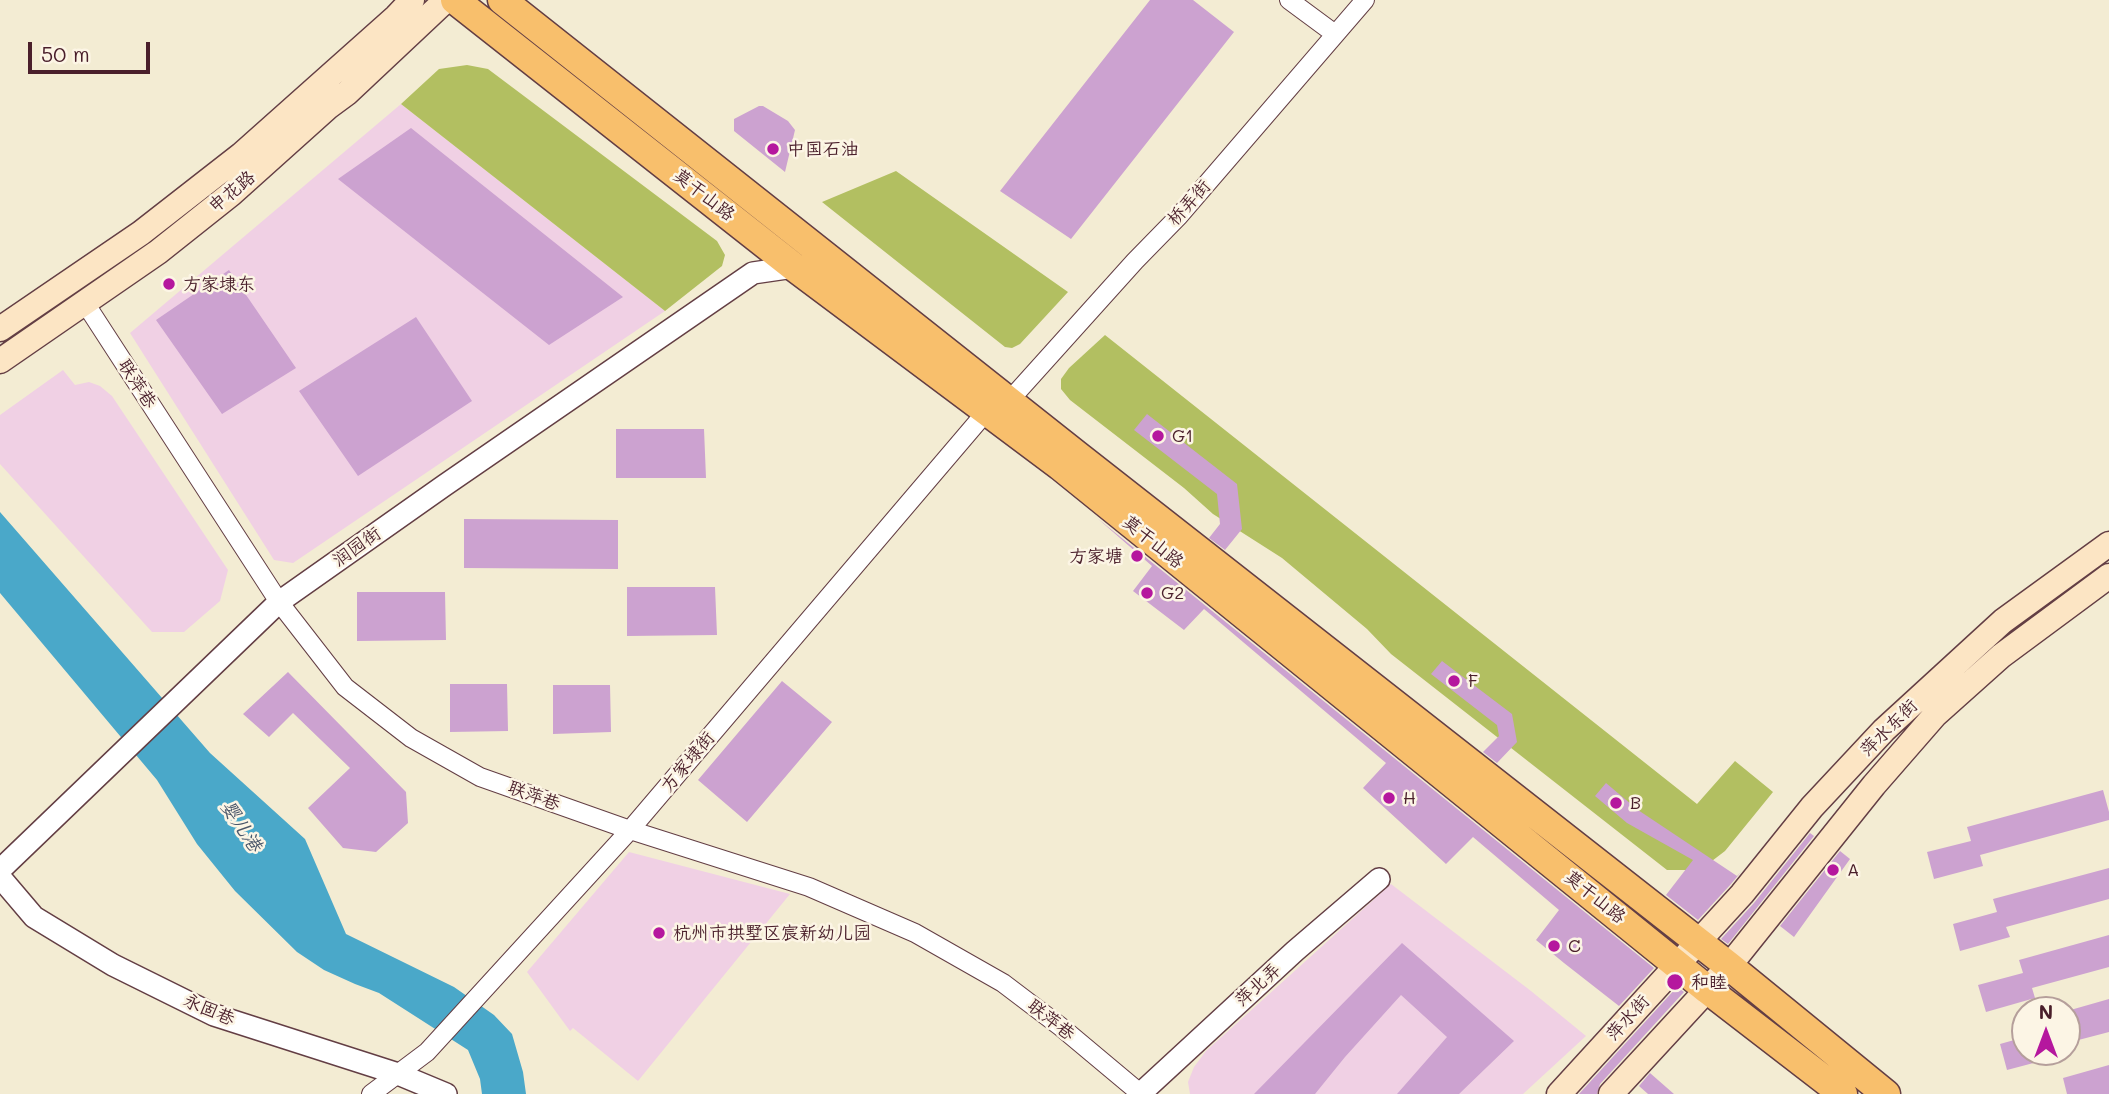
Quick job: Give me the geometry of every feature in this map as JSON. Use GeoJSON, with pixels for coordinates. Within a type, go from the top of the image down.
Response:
{"type":"FeatureCollection","features":[{"type":"Feature","properties":{"kind":"main road","name":"申花路"},"geometry":{"type":"LineString","coordinates":[[0,329],[141,233],[183,201],[287,115],[412,0]]}},
{"type":"Feature","properties":{"kind":"main road","name":"申花路"},"geometry":{"type":"LineString","coordinates":[[0,361],[158,252],[232,194],[347,93],[446,0]]}},
{"type":"Feature","properties":{"kind":"main road","name":"莫干山路"},"geometry":{"type":"LineString","coordinates":[[455,0],[794,267],[997,406],[1060,466],[1708,989],[1843,1094]]}},
{"type":"Feature","properties":{"kind":"main road","name":"莫干山路"},"geometry":{"type":"LineString","coordinates":[[502,0],[997,406],[1729,965],[1886,1094]]}},
{"type":"Feature","properties":{"kind":"main road","name":"萍水东街"},"geometry":{"type":"LineString","coordinates":[[1697,942],[1742,894],[1812,807],[1884,730],[2003,621],[2109,544]]}},
{"type":"Feature","properties":{"kind":"main road","name":"萍水东街"},"geometry":{"type":"LineString","coordinates":[[1729,965],[1874,785],[1935,715],[2001,656],[2109,576]]}},
{"type":"Feature","properties":{"kind":"main road","name":"萍水街"},"geometry":{"type":"LineString","coordinates":[[1559,1094],[1697,942]]}},
{"type":"Feature","properties":{"kind":"main road"},"geometry":{"type":"LineString","coordinates":[[1611,1094],[1729,965]]}},
{"type":"Feature","properties":{"kind":"street"},"geometry":{"type":"LineString","coordinates":[[1289,0],[1335,34]]}},
{"type":"Feature","properties":{"kind":"street","name":"桥弄街"},"geometry":{"type":"LineString","coordinates":[[997,406],[1179,216],[1365,0]]}},
{"type":"Feature","properties":{"kind":"street"},"geometry":{"type":"LineString","coordinates":[[753,273],[755,235]]}},
{"type":"Feature","properties":{"kind":"street","name":"润园街"},"geometry":{"type":"LineString","coordinates":[[0,870],[279,602],[753,273],[794,267]]}},
{"type":"Feature","properties":{"kind":"street","name":"联萍巷"},"geometry":{"type":"LineString","coordinates":[[85,303],[279,602],[345,687],[411,738],[480,777],[629,831],[809,887],[915,933],[1003,983],[1061,1027],[1140,1094]]}},
{"type":"Feature","properties":{"kind":"street","name":"方家埭街"},"geometry":{"type":"LineString","coordinates":[[372,1094],[427,1052],[488,987],[629,831],[997,406]]}},
{"type":"Feature","properties":{"kind":"street","name":"永固巷"},"geometry":{"type":"LineString","coordinates":[[0,877],[34,916],[113,965],[214,1015],[398,1074],[446,1094]]}},
{"type":"Feature","properties":{"kind":"street","name":"萍北弄"},"geometry":{"type":"LineString","coordinates":[[1140,1094],[1295,951],[1380,879]]}},
{"type":"Feature","properties":{"kind":"shaded area"},"geometry":{"type":"Polygon","coordinates":[[[401,104],[665,311],[293,563],[274,560],[130,333],[401,104]]]}},
{"type":"Feature","properties":{"kind":"shaded area"},"geometry":{"type":"Polygon","coordinates":[[[63,370],[75,385],[89,382],[100,386],[112,396],[228,570],[220,601],[184,632],[152,632],[0,464],[0,415],[63,370]]]}},
{"type":"Feature","properties":{"kind":"shaded area","name":"杭州市拱墅区宸新幼儿园"},"geometry":{"type":"Polygon","coordinates":[[[629,852],[790,894],[638,1081],[573,1028],[570,1031],[527,972],[629,852]]]}},
{"type":"Feature","properties":{"kind":"shaded area"},"geometry":{"type":"Polygon","coordinates":[[[1391,884],[1586,1036],[1523,1094],[1190,1094],[1188,1082],[1194,1067],[1206,1051],[1391,884]]]}},
{"type":"Feature","properties":{"kind":"green space"},"geometry":{"type":"Polygon","coordinates":[[[467,65],[488,69],[717,241],[725,255],[722,266],[665,311],[401,104],[439,69],[467,65]]]}},
{"type":"Feature","properties":{"kind":"green space"},"geometry":{"type":"Polygon","coordinates":[[[896,171],[1068,292],[1020,344],[1012,348],[1005,347],[822,202],[896,171]]]}},
{"type":"Feature","properties":{"kind":"green space"},"geometry":{"type":"Polygon","coordinates":[[[1105,335],[1697,804],[1735,761],[1773,792],[1725,851],[1708,864],[1692,870],[1667,870],[1391,654],[1367,629],[1282,558],[1213,514],[1184,488],[1070,400],[1061,389],[1061,379],[1069,368],[1105,335]]]}},
{"type":"Feature","properties":{"kind":"water","name":"婴儿港"},"geometry":{"type":"Polygon","coordinates":[[[0,512],[210,753],[305,839],[346,934],[454,987],[494,1015],[512,1034],[526,1094],[482,1094],[480,1079],[468,1050],[379,993],[324,970],[297,952],[235,891],[197,844],[157,780],[0,593],[0,512]]]}},
{"type":"Feature","properties":{"kind":"building"},"geometry":{"type":"Polygon","coordinates":[[[1150,0],[1193,0],[1234,32],[1071,239],[1000,191],[1150,0]]]}},
{"type":"Feature","properties":{"kind":"building","name":"中国石油"},"geometry":{"type":"Polygon","coordinates":[[[759,106],[788,121],[795,130],[785,172],[734,131],[734,119],[759,106]]]}},
{"type":"Feature","properties":{"kind":"building"},"geometry":{"type":"Polygon","coordinates":[[[411,128],[623,297],[549,345],[338,179],[411,128]]]}},
{"type":"Feature","properties":{"kind":"building"},"geometry":{"type":"Polygon","coordinates":[[[229,270],[296,368],[222,414],[156,320],[229,270]]]}},
{"type":"Feature","properties":{"kind":"building"},"geometry":{"type":"Polygon","coordinates":[[[416,317],[472,401],[358,476],[299,391],[416,317]]]}},
{"type":"Feature","properties":{"kind":"building"},"geometry":{"type":"Polygon","coordinates":[[[1147,414],[1237,484],[1242,529],[1225,550],[1209,538],[1220,524],[1217,494],[1134,430],[1147,414]]]}},
{"type":"Feature","properties":{"kind":"building"},"geometry":{"type":"Polygon","coordinates":[[[616,429],[704,429],[706,478],[616,478],[616,429]]]}},
{"type":"Feature","properties":{"kind":"building"},"geometry":{"type":"Polygon","coordinates":[[[1097,518],[1654,968],[1619,1006],[1564,963],[1536,940],[1559,910],[1473,837],[1446,864],[1363,788],[1386,763],[1204,609],[1184,630],[1133,591],[1152,566],[1097,518]]]}},
{"type":"Feature","properties":{"kind":"building"},"geometry":{"type":"Polygon","coordinates":[[[464,519],[618,520],[618,569],[464,568],[464,519]]]}},
{"type":"Feature","properties":{"kind":"building"},"geometry":{"type":"Polygon","coordinates":[[[627,587],[715,587],[717,635],[627,636],[627,587]]]}},
{"type":"Feature","properties":{"kind":"building"},"geometry":{"type":"Polygon","coordinates":[[[357,592],[445,592],[446,640],[357,641],[357,592]]]}},
{"type":"Feature","properties":{"kind":"building"},"geometry":{"type":"Polygon","coordinates":[[[1442,661],[1512,714],[1517,742],[1497,763],[1483,752],[1499,736],[1497,725],[1431,674],[1442,661]]]}},
{"type":"Feature","properties":{"kind":"building"},"geometry":{"type":"Polygon","coordinates":[[[288,672],[406,792],[408,823],[376,852],[343,848],[308,808],[350,768],[293,713],[269,737],[243,714],[288,672]]]}},
{"type":"Feature","properties":{"kind":"building"},"geometry":{"type":"Polygon","coordinates":[[[782,681],[832,722],[747,822],[698,780],[782,681]]]}},
{"type":"Feature","properties":{"kind":"building"},"geometry":{"type":"Polygon","coordinates":[[[450,684],[507,684],[508,731],[450,732],[450,684]]]}},
{"type":"Feature","properties":{"kind":"building"},"geometry":{"type":"Polygon","coordinates":[[[553,685],[610,685],[611,732],[553,734],[553,685]]]}},
{"type":"Feature","properties":{"kind":"building"},"geometry":{"type":"Polygon","coordinates":[[[1606,783],[1638,810],[1737,876],[1741,872],[1698,920],[1666,895],[1693,860],[1627,823],[1595,796],[1606,783]]]}},
{"type":"Feature","properties":{"kind":"building"},"geometry":{"type":"Polygon","coordinates":[[[2103,790],[2109,820],[1980,855],[1983,866],[1934,879],[1927,852],[1971,841],[1967,827],[2103,790]]]}},
{"type":"Feature","properties":{"kind":"building"},"geometry":{"type":"Polygon","coordinates":[[[1810,833],[1814,836],[1728,944],[1721,939],[1754,903],[1810,833]]]}},
{"type":"Feature","properties":{"kind":"building"},"geometry":{"type":"Polygon","coordinates":[[[1840,851],[1850,859],[1794,937],[1780,926],[1840,851]]]}},
{"type":"Feature","properties":{"kind":"building"},"geometry":{"type":"Polygon","coordinates":[[[2109,868],[2109,899],[2006,927],[2010,937],[1960,951],[1953,924],[1997,912],[1993,899],[2109,868]]]}},
{"type":"Feature","properties":{"kind":"building"},"geometry":{"type":"Polygon","coordinates":[[[2109,935],[2109,967],[2032,988],[2034,996],[2011,996],[2011,1005],[1986,1012],[1978,985],[2023,973],[2019,960],[2109,935]]]}},
{"type":"Feature","properties":{"kind":"building"},"geometry":{"type":"Polygon","coordinates":[[[1402,943],[1514,1041],[1459,1094],[1397,1094],[1447,1037],[1401,995],[1315,1094],[1254,1094],[1402,943]]]}},
{"type":"Feature","properties":{"kind":"building"},"geometry":{"type":"Polygon","coordinates":[[[1677,987],[1684,992],[1600,1084],[1597,1094],[1579,1094],[1677,987]]]}},
{"type":"Feature","properties":{"kind":"building"},"geometry":{"type":"Polygon","coordinates":[[[2109,999],[2109,1032],[2081,1039],[2081,1007],[2109,999]]]}},
{"type":"Feature","properties":{"kind":"building"},"geometry":{"type":"Polygon","coordinates":[[[2011,1041],[2011,1066],[2022,1066],[2007,1070],[2000,1044],[2011,1041]]]}},
{"type":"Feature","properties":{"kind":"building"},"geometry":{"type":"Polygon","coordinates":[[[2109,1065],[2109,1094],[2067,1094],[2063,1078],[2109,1065]]]}},
{"type":"Feature","properties":{"kind":"building"},"geometry":{"type":"Polygon","coordinates":[[[1650,1073],[1674,1094],[1648,1094],[1639,1086],[1650,1073]]]}},
{"type":"Feature","properties":{"kind":"place","name":"中国石油"},"geometry":{"type":"Point","coordinates":[773,149]}},
{"type":"Feature","properties":{"kind":"place","name":"方家埭东"},"geometry":{"type":"Point","coordinates":[169,284]}},
{"type":"Feature","properties":{"kind":"place","name":"G1"},"geometry":{"type":"Point","coordinates":[1158,436]}},
{"type":"Feature","properties":{"kind":"place","name":"方家塘"},"geometry":{"type":"Point","coordinates":[1137,556]}},
{"type":"Feature","properties":{"kind":"place","name":"G2"},"geometry":{"type":"Point","coordinates":[1147,593]}},
{"type":"Feature","properties":{"kind":"place","name":"F"},"geometry":{"type":"Point","coordinates":[1454,681]}},
{"type":"Feature","properties":{"kind":"place","name":"H"},"geometry":{"type":"Point","coordinates":[1389,798]}},
{"type":"Feature","properties":{"kind":"place","name":"B"},"geometry":{"type":"Point","coordinates":[1616,803]}},
{"type":"Feature","properties":{"kind":"place","name":"A"},"geometry":{"type":"Point","coordinates":[1833,870]}},
{"type":"Feature","properties":{"kind":"place","name":"杭州市拱墅区宸新幼儿园"},"geometry":{"type":"Point","coordinates":[659,933]}},
{"type":"Feature","properties":{"kind":"place","name":"C"},"geometry":{"type":"Point","coordinates":[1554,946]}},
{"type":"Feature","properties":{"kind":"place","name":"和睦"},"geometry":{"type":"Point","coordinates":[1675,982]}}]}
